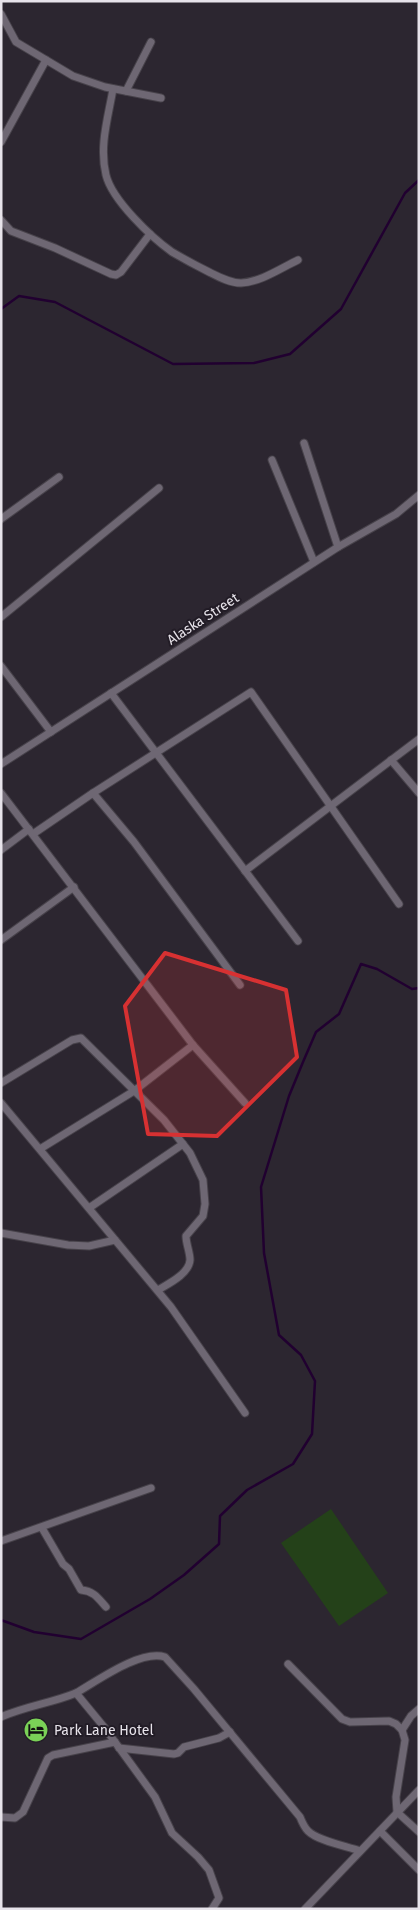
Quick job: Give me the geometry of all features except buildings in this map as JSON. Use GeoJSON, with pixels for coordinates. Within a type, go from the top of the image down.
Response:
{"type":"FeatureCollection","features":[{"type":"Feature","properties":{"kind":"street"},"geometry":{"type":"LineString","coordinates":[[1,14],[16,42],[73,76],[114,89],[161,98]]}},
{"type":"Feature","properties":{"kind":"street"},"geometry":{"type":"LineString","coordinates":[[126,91],[151,42]]}},
{"type":"Feature","properties":{"kind":"street"},"geometry":{"type":"LineString","coordinates":[[1,142],[5,138],[46,60]]}},
{"type":"Feature","properties":{"kind":"street"},"geometry":{"type":"LineString","coordinates":[[114,89],[103,140],[106,175],[110,189],[150,234],[173,252],[205,270],[234,282],[244,283],[262,278],[298,260]]}},
{"type":"Feature","properties":{"kind":"street"},"geometry":{"type":"LineString","coordinates":[[1,220],[11,231],[55,248],[111,274],[121,272],[150,234]]}},
{"type":"Feature","properties":{"kind":"street"},"geometry":{"type":"LineString","coordinates":[[304,444],[338,547]]}},
{"type":"Feature","properties":{"kind":"street"},"geometry":{"type":"LineString","coordinates":[[272,460],[314,562]]}},
{"type":"Feature","properties":{"kind":"street"},"geometry":{"type":"LineString","coordinates":[[1,519],[60,476]]}},
{"type":"Feature","properties":{"kind":"street"},"geometry":{"type":"LineString","coordinates":[[1,618],[159,488]]}},
{"type":"Feature","properties":{"kind":"street","name":"Alaska Street"},"geometry":{"type":"LineString","coordinates":[[1,764],[314,562],[396,514],[419,495]]}},
{"type":"Feature","properties":{"kind":"street"},"geometry":{"type":"LineString","coordinates":[[1,666],[51,732]]}},
{"type":"Feature","properties":{"kind":"street"},"geometry":{"type":"LineString","coordinates":[[1,850],[156,754],[251,692],[399,904]]}},
{"type":"Feature","properties":{"kind":"street"},"geometry":{"type":"LineString","coordinates":[[111,693],[298,941]]}},
{"type":"Feature","properties":{"kind":"street"},"geometry":{"type":"LineString","coordinates":[[245,871],[330,804],[419,739]]}},
{"type":"Feature","properties":{"kind":"street"},"geometry":{"type":"LineString","coordinates":[[391,760],[419,793]]}},
{"type":"Feature","properties":{"kind":"street"},"geometry":{"type":"LineString","coordinates":[[1,793],[193,1045],[245,1103]]}},
{"type":"Feature","properties":{"kind":"street"},"geometry":{"type":"LineString","coordinates":[[93,793],[134,842],[240,985]]}},
{"type":"Feature","properties":{"kind":"street"},"geometry":{"type":"LineString","coordinates":[[1,940],[74,887]]}},
{"type":"Feature","properties":{"kind":"street"},"geometry":{"type":"LineString","coordinates":[[1,1083],[76,1038],[81,1038],[164,1120],[190,1153],[203,1180],[203,1216],[186,1236],[190,1259],[189,1265],[179,1276],[158,1290]]}},
{"type":"Feature","properties":{"kind":"street"},"geometry":{"type":"LineString","coordinates":[[40,1149],[134,1091],[193,1045]]}},
{"type":"Feature","properties":{"kind":"street"},"geometry":{"type":"LineString","coordinates":[[1,1102],[158,1290],[245,1414]]}},
{"type":"Feature","properties":{"kind":"street"},"geometry":{"type":"LineString","coordinates":[[89,1208],[183,1144]]}},
{"type":"Feature","properties":{"kind":"street"},"geometry":{"type":"LineString","coordinates":[[1,1233],[82,1246],[115,1240]]}},
{"type":"Feature","properties":{"kind":"street"},"geometry":{"type":"LineString","coordinates":[[1,1542],[151,1488]]}},
{"type":"Feature","properties":{"kind":"street"},"geometry":{"type":"LineString","coordinates":[[42,1528],[81,1590],[90,1591],[106,1608]]}},
{"type":"Feature","properties":{"kind":"street"},"geometry":{"type":"LineString","coordinates":[[1,1716],[16,1710],[55,1702],[76,1693],[118,1669],[142,1659],[159,1655],[165,1656],[300,1817],[308,1831],[316,1836],[360,1851]]}},
{"type":"Feature","properties":{"kind":"street"},"geometry":{"type":"LineString","coordinates":[[288,1664],[342,1718],[350,1722],[389,1721],[396,1724],[402,1730],[405,1740],[396,1797],[397,1812],[419,1832]]}},
{"type":"Feature","properties":{"kind":"street"},"geometry":{"type":"LineString","coordinates":[[76,1693],[155,1797],[172,1833],[209,1870],[219,1898],[212,1909]]}},
{"type":"Feature","properties":{"kind":"street"},"geometry":{"type":"LineString","coordinates":[[402,1730],[411,1716],[419,1710]]}},
{"type":"Feature","properties":{"kind":"street"},"geometry":{"type":"LineString","coordinates":[[1,1817],[15,1818],[23,1812],[48,1758],[53,1755],[117,1745],[174,1754],[184,1747],[219,1738],[230,1732]]}},
{"type":"Feature","properties":{"kind":"street"},"geometry":{"type":"LineString","coordinates":[[305,1909],[419,1790]]}},
{"type":"Feature","properties":{"kind":"street"},"geometry":{"type":"LineString","coordinates":[[380,1831],[419,1870]]}},
{"type":"Feature","properties":{"kind":"highlighted area"},"geometry":{"type":"Polygon","coordinates":[[[165,953],[286,990],[297,1057],[217,1136],[148,1134],[125,1006],[165,953]]]}},
{"type":"Feature","properties":{"kind":"green space"},"geometry":{"type":"Polygon","coordinates":[[[331,1509],[388,1593],[339,1626],[281,1543],[331,1509]]]}},
{"type":"Feature","properties":{"kind":"waterway"},"geometry":{"type":"LineString","coordinates":[[1,309],[19,296],[55,302],[173,364],[254,363],[290,354],[341,309],[405,193],[419,180]]}},
{"type":"Feature","properties":{"kind":"waterway"},"geometry":{"type":"LineString","coordinates":[[1,1620],[34,1632],[81,1639],[150,1599],[184,1575],[219,1544],[220,1516],[247,1490],[293,1464],[312,1434],[315,1381],[301,1355],[279,1335],[264,1253],[261,1187],[289,1096],[316,1032],[339,1014],[361,964],[377,969],[412,989],[419,988]]}},
{"type":"Feature","properties":{"kind":"place","name":"Park Lane Hotel"},"geometry":{"type":"Point","coordinates":[36,1730]}}]}
